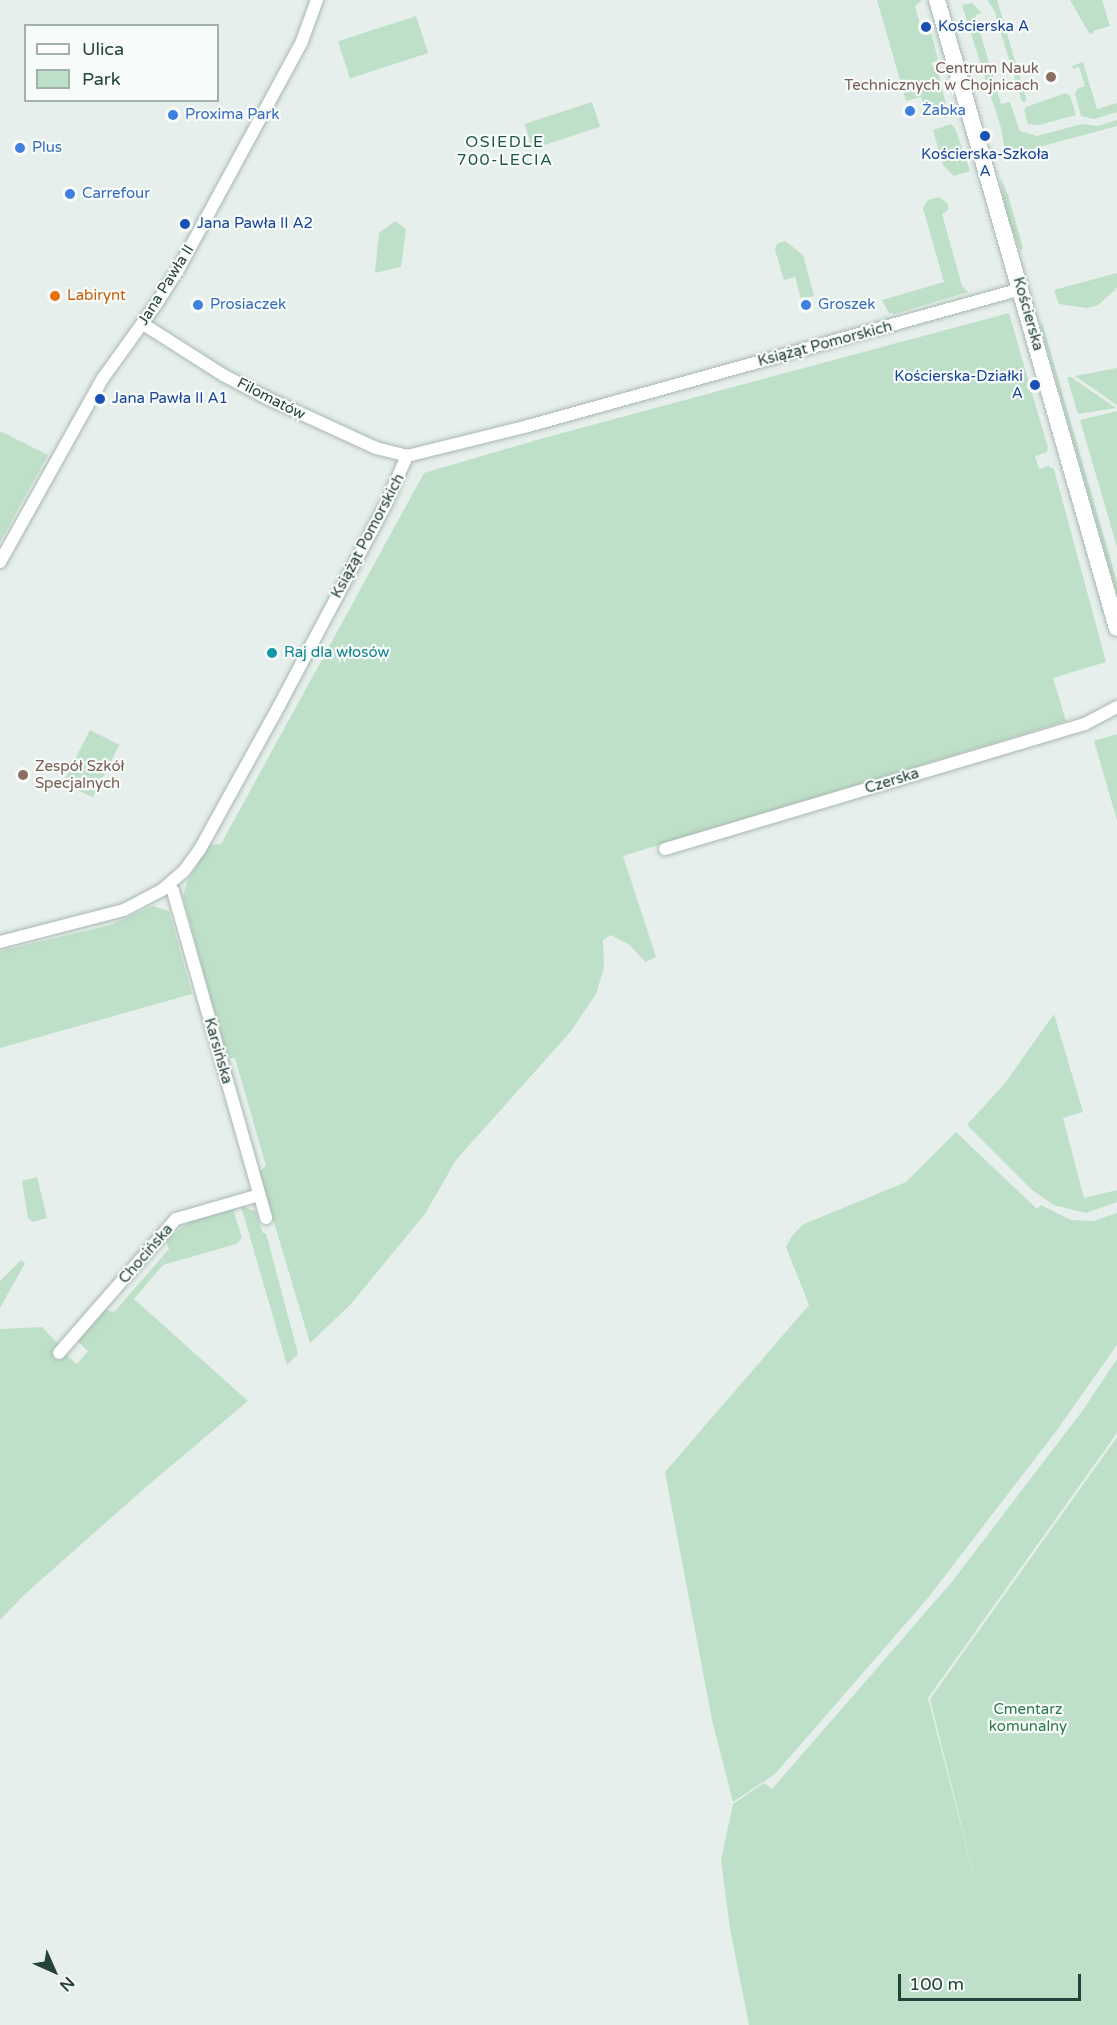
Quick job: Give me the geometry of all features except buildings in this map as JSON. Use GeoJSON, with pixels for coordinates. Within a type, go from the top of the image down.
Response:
{"type":"FeatureCollection","features":[{"type":"Feature","properties":{"kind":"main road","name":"Kościerska"},"geometry":{"type":"LineString","coordinates":[[937,0],[1117,628]]}},
{"type":"Feature","properties":{"kind":"street","name":"Jana Pawła II"},"geometry":{"type":"LineString","coordinates":[[0,562],[103,378],[143,324],[179,268],[302,41],[317,0]]}},
{"type":"Feature","properties":{"kind":"street","name":"Książąt Pomorskich"},"geometry":{"type":"LineString","coordinates":[[0,942],[108,915],[143,901],[180,876],[200,849],[386,506],[407,456],[528,426],[1021,289]]}},
{"type":"Feature","properties":{"kind":"street","name":"Filomatów"},"geometry":{"type":"LineString","coordinates":[[143,324],[223,375],[267,398],[376,448],[407,456]]}},
{"type":"Feature","properties":{"kind":"street","name":"Czerska"},"geometry":{"type":"LineString","coordinates":[[665,849],[1085,724],[1117,707]]}},
{"type":"Feature","properties":{"kind":"street","name":"Karsińska"},"geometry":{"type":"LineString","coordinates":[[168,885],[173,891],[266,1218]]}},
{"type":"Feature","properties":{"kind":"street","name":"Chocińska"},"geometry":{"type":"LineString","coordinates":[[59,1353],[176,1219],[259,1195]]}},
{"type":"Feature","properties":{"kind":"green space"},"geometry":{"type":"Polygon","coordinates":[[[877,0],[922,0],[915,6],[920,24],[930,28],[938,60],[931,63],[939,75],[946,105],[925,111],[921,97],[906,101],[877,0]]]}},
{"type":"Feature","properties":{"kind":"green space"},"geometry":{"type":"Polygon","coordinates":[[[987,0],[997,0],[1027,101],[1022,102],[994,10],[987,0]]]}},
{"type":"Feature","properties":{"kind":"green space"},"geometry":{"type":"Polygon","coordinates":[[[1070,0],[1102,0],[1110,26],[1093,31],[1094,34],[1089,33],[1070,0]]]}},
{"type":"Feature","properties":{"kind":"green space"},"geometry":{"type":"Polygon","coordinates":[[[972,3],[982,13],[975,15],[1001,104],[1010,102],[1020,131],[1037,136],[1082,124],[1098,126],[1117,120],[1117,126],[1006,156],[1001,128],[962,5],[972,3]]]}},
{"type":"Feature","properties":{"kind":"green space"},"geometry":{"type":"Polygon","coordinates":[[[416,16],[428,53],[350,78],[338,41],[416,16]]]}},
{"type":"Feature","properties":{"kind":"green space"},"geometry":{"type":"Polygon","coordinates":[[[1083,62],[1097,109],[1117,103],[1117,112],[1094,119],[1081,116],[1075,94],[1077,89],[1085,86],[1079,67],[1073,69],[1072,66],[1083,62]]]}},
{"type":"Feature","properties":{"kind":"green space"},"geometry":{"type":"Polygon","coordinates":[[[1066,93],[1070,96],[1076,115],[1039,125],[1028,124],[1024,110],[1026,107],[1066,93]]]}},
{"type":"Feature","properties":{"kind":"green space"},"geometry":{"type":"Polygon","coordinates":[[[592,102],[600,127],[533,149],[524,124],[592,102]]]}},
{"type":"Feature","properties":{"kind":"green space"},"geometry":{"type":"Polygon","coordinates":[[[951,124],[955,128],[970,171],[954,176],[943,165],[933,130],[951,124]]]}},
{"type":"Feature","properties":{"kind":"green space"},"geometry":{"type":"Polygon","coordinates":[[[1000,178],[1008,195],[1023,248],[1020,251],[1007,216],[1000,178]]]}},
{"type":"Feature","properties":{"kind":"green space"},"geometry":{"type":"Polygon","coordinates":[[[939,197],[948,204],[948,210],[942,214],[962,286],[968,292],[895,314],[889,313],[882,300],[944,282],[923,208],[928,200],[939,197]]]}},
{"type":"Feature","properties":{"kind":"green space"},"geometry":{"type":"Polygon","coordinates":[[[395,221],[406,229],[401,267],[375,273],[379,233],[395,221]]]}},
{"type":"Feature","properties":{"kind":"green space"},"geometry":{"type":"Polygon","coordinates":[[[785,241],[803,255],[814,296],[801,299],[795,277],[784,280],[775,250],[777,244],[785,241]]]}},
{"type":"Feature","properties":{"kind":"green space"},"geometry":{"type":"Polygon","coordinates":[[[1117,273],[1117,288],[1098,305],[1087,308],[1059,304],[1054,290],[1117,273]]]}},
{"type":"Feature","properties":{"kind":"green space"},"geometry":{"type":"Polygon","coordinates":[[[1009,313],[1048,448],[1047,452],[1035,456],[1039,469],[1048,466],[1054,469],[1106,662],[1053,678],[1066,721],[623,856],[656,957],[645,962],[630,945],[611,935],[603,940],[604,968],[596,994],[571,1031],[456,1160],[425,1214],[350,1305],[310,1343],[259,1172],[266,1166],[235,1058],[228,1058],[226,1055],[183,896],[187,882],[209,845],[221,844],[424,473],[540,439],[1009,313]]]}},
{"type":"Feature","properties":{"kind":"green space"},"geometry":{"type":"Polygon","coordinates":[[[1042,323],[1117,582],[1117,595],[1040,324],[1042,323]]]}},
{"type":"Feature","properties":{"kind":"green space"},"geometry":{"type":"Polygon","coordinates":[[[1117,368],[1117,405],[1075,376],[1117,368]]]}},
{"type":"Feature","properties":{"kind":"green space"},"geometry":{"type":"Polygon","coordinates":[[[1067,377],[1071,377],[1116,408],[1078,414],[1067,377]]]}},
{"type":"Feature","properties":{"kind":"green space"},"geometry":{"type":"Polygon","coordinates":[[[1117,411],[1117,547],[1080,420],[1117,411]]]}},
{"type":"Feature","properties":{"kind":"green space"},"geometry":{"type":"Polygon","coordinates":[[[0,431],[48,455],[0,542],[0,431]]]}},
{"type":"Feature","properties":{"kind":"green space"},"geometry":{"type":"Polygon","coordinates":[[[90,730],[119,745],[93,798],[63,783],[90,730]]]}},
{"type":"Feature","properties":{"kind":"green space"},"geometry":{"type":"Polygon","coordinates":[[[1117,734],[1117,820],[1094,741],[1117,734]]]}},
{"type":"Feature","properties":{"kind":"green space"},"geometry":{"type":"Polygon","coordinates":[[[153,906],[169,911],[192,994],[0,1048],[0,951],[110,925],[153,906]]]}},
{"type":"Feature","properties":{"kind":"green space"},"geometry":{"type":"Polygon","coordinates":[[[1054,1014],[1083,1112],[1063,1118],[1084,1198],[1117,1190],[1117,1202],[1086,1213],[1054,1205],[1032,1190],[967,1125],[1005,1083],[1054,1014]]]}},
{"type":"Feature","properties":{"kind":"green space"},"geometry":{"type":"Polygon","coordinates":[[[956,1132],[1037,1209],[1041,1205],[1071,1220],[1094,1221],[1117,1213],[1117,1345],[1057,1430],[928,1598],[775,1774],[733,1802],[712,1720],[665,1472],[809,1305],[786,1247],[792,1236],[802,1225],[906,1182],[956,1132]]]}},
{"type":"Feature","properties":{"kind":"green space"},"geometry":{"type":"Polygon","coordinates":[[[37,1177],[47,1218],[33,1222],[28,1218],[22,1181],[37,1177]]]}},
{"type":"Feature","properties":{"kind":"green space"},"geometry":{"type":"Polygon","coordinates":[[[241,1206],[255,1211],[263,1233],[266,1233],[298,1354],[287,1365],[241,1206]]]}},
{"type":"Feature","properties":{"kind":"green space"},"geometry":{"type":"Polygon","coordinates":[[[233,1209],[242,1238],[236,1244],[163,1265],[134,1299],[248,1401],[146,1487],[25,1594],[0,1620],[0,1329],[42,1327],[58,1344],[54,1349],[62,1357],[65,1354],[77,1364],[88,1351],[77,1341],[105,1310],[114,1312],[169,1249],[166,1240],[190,1221],[233,1209]]]}},
{"type":"Feature","properties":{"kind":"green space"},"geometry":{"type":"Polygon","coordinates":[[[21,1260],[25,1263],[0,1308],[0,1281],[21,1260]]]}},
{"type":"Feature","properties":{"kind":"green space","name":"Cmentarz komunalny"},"geometry":{"type":"Polygon","coordinates":[[[1117,1359],[1117,1433],[928,1698],[976,1884],[930,1699],[1117,1437],[1117,2025],[749,2025],[730,1929],[721,1860],[733,1804],[764,1783],[772,1789],[951,1583],[1083,1410],[1117,1359]]]}},
{"type":"Feature","properties":{"kind":"place","name":"Kościerska A"},"geometry":{"type":"Point","coordinates":[926,27]}},
{"type":"Feature","properties":{"kind":"place","name":"Centrum Nauk Technicznych w Chojnicach"},"geometry":{"type":"Point","coordinates":[1051,77]}},
{"type":"Feature","properties":{"kind":"place","name":"Żabka"},"geometry":{"type":"Point","coordinates":[910,111]}},
{"type":"Feature","properties":{"kind":"place","name":"Proxima Park"},"geometry":{"type":"Point","coordinates":[173,115]}},
{"type":"Feature","properties":{"kind":"place","name":"Kościerska-Szkoła A"},"geometry":{"type":"Point","coordinates":[985,136]}},
{"type":"Feature","properties":{"kind":"place","name":"Plus"},"geometry":{"type":"Point","coordinates":[20,148]}},
{"type":"Feature","properties":{"kind":"place","name":"Carrefour"},"geometry":{"type":"Point","coordinates":[70,194]}},
{"type":"Feature","properties":{"kind":"place","name":"Jana Pawła II A2"},"geometry":{"type":"Point","coordinates":[185,224]}},
{"type":"Feature","properties":{"kind":"place","name":"Labirynt"},"geometry":{"type":"Point","coordinates":[55,296]}},
{"type":"Feature","properties":{"kind":"place","name":"Prosiaczek"},"geometry":{"type":"Point","coordinates":[198,305]}},
{"type":"Feature","properties":{"kind":"place","name":"Groszek"},"geometry":{"type":"Point","coordinates":[806,305]}},
{"type":"Feature","properties":{"kind":"place","name":"Kościerska-Działki A"},"geometry":{"type":"Point","coordinates":[1035,385]}},
{"type":"Feature","properties":{"kind":"place","name":"Jana Pawła II A1"},"geometry":{"type":"Point","coordinates":[100,399]}},
{"type":"Feature","properties":{"kind":"place","name":"Raj dla włosów"},"geometry":{"type":"Point","coordinates":[272,653]}},
{"type":"Feature","properties":{"kind":"place","name":"Zespół Szkół Specjalnych"},"geometry":{"type":"Point","coordinates":[23,775]}},
{"type":"Feature","properties":{"kind":"district","name":"OSIEDLE 700-LECIA"},"geometry":{"type":"Point","coordinates":[505,151]}}]}
